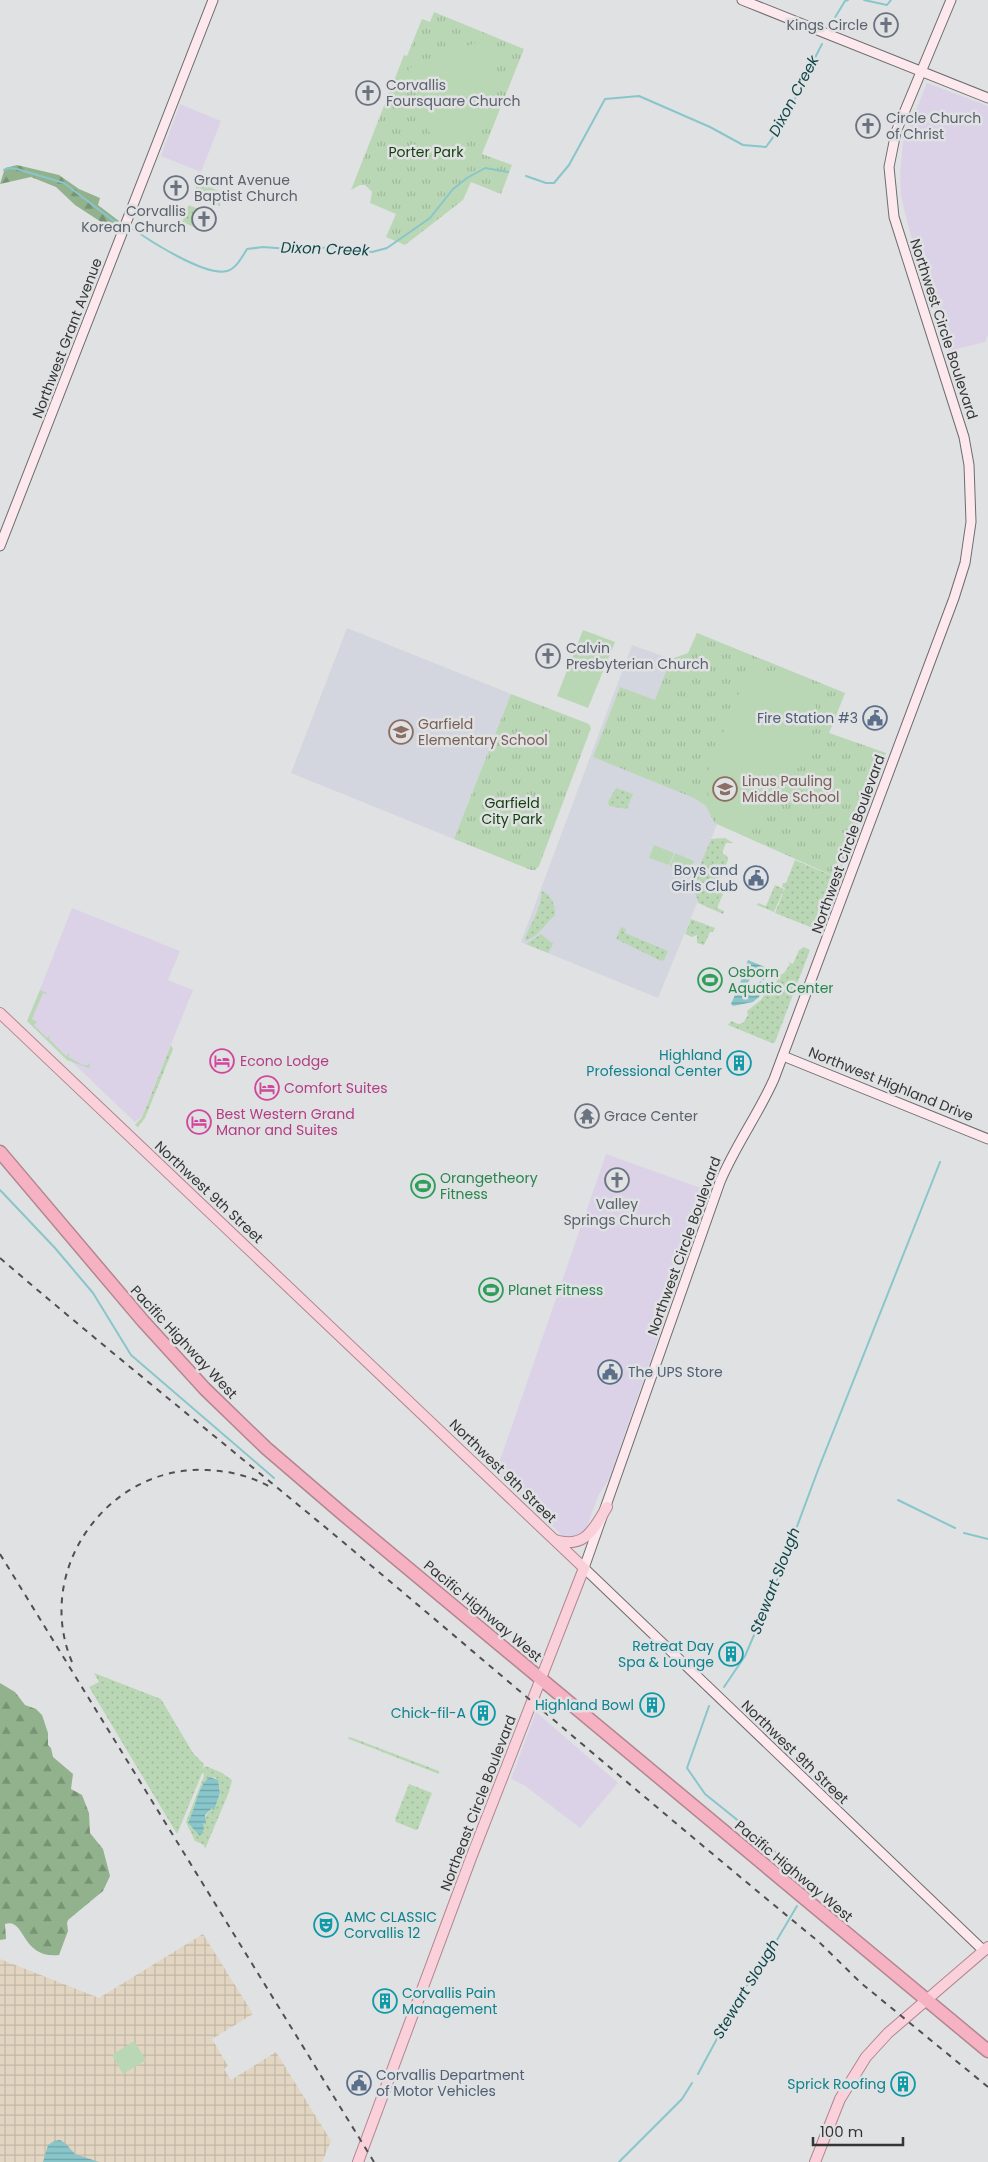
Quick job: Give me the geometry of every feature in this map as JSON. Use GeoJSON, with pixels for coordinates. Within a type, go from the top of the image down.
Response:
{"type":"FeatureCollection","features":[{"type":"Feature","properties":{"kind":"highway","name":"Pacific Highway West"},"geometry":{"type":"LineString","coordinates":[[0,1152],[143,1321],[233,1416],[307,1484],[988,2051]]}},
{"type":"Feature","properties":{"kind":"main road","name":"Northwest Grant Avenue"},"geometry":{"type":"LineString","coordinates":[[0,546],[213,0]]}},
{"type":"Feature","properties":{"kind":"main road"},"geometry":{"type":"LineString","coordinates":[[742,0],[988,98]]}},
{"type":"Feature","properties":{"kind":"main road","name":"Northwest Circle Boulevard"},"geometry":{"type":"LineString","coordinates":[[540,1678],[607,1507],[720,1182],[733,1152],[765,1099],[783,1056],[954,598],[968,548],[972,509],[967,450],[931,330],[894,217],[891,199],[890,156],[896,132],[951,0]]}},
{"type":"Feature","properties":{"kind":"main road","name":"Northwest 9th Street"},"geometry":{"type":"LineString","coordinates":[[0,1013],[986,1949]]}},
{"type":"Feature","properties":{"kind":"main road","name":"Northwest Highland Drive"},"geometry":{"type":"LineString","coordinates":[[783,1056],[988,1139]]}},
{"type":"Feature","properties":{"kind":"main road"},"geometry":{"type":"LineString","coordinates":[[554,1539],[572,1543],[580,1541],[592,1530],[607,1507]]}},
{"type":"Feature","properties":{"kind":"main road","name":"Northeast Circle Boulevard"},"geometry":{"type":"LineString","coordinates":[[358,2162],[540,1678]]}},
{"type":"Feature","properties":{"kind":"main road"},"geometry":{"type":"LineString","coordinates":[[815,2162],[840,2099],[853,2076],[876,2045],[986,1949]]}},
{"type":"Feature","properties":{"kind":"shaded area"},"geometry":{"type":"Polygon","coordinates":[[[927,83],[988,106],[988,335],[985,342],[949,351],[909,229],[901,196],[900,175],[903,142],[927,83]]]}},
{"type":"Feature","properties":{"kind":"shaded area"},"geometry":{"type":"Polygon","coordinates":[[[180,104],[221,121],[201,172],[161,156],[180,104]]]}},
{"type":"Feature","properties":{"kind":"shaded area","name":"Garfield Elementary School"},"geometry":{"type":"Polygon","coordinates":[[[347,628],[511,694],[454,839],[291,773],[347,628]]]}},
{"type":"Feature","properties":{"kind":"shaded area","name":"Linus Pauling Middle School"},"geometry":{"type":"Polygon","coordinates":[[[697,633],[845,693],[829,733],[886,753],[838,878],[717,824],[696,878],[697,903],[658,998],[521,942],[632,645],[671,659],[678,658],[688,653],[697,633]]]}},
{"type":"Feature","properties":{"kind":"shaded area"},"geometry":{"type":"Polygon","coordinates":[[[72,908],[180,951],[168,980],[193,990],[142,1116],[135,1122],[28,1020],[72,908]]]}},
{"type":"Feature","properties":{"kind":"shaded area"},"geometry":{"type":"Polygon","coordinates":[[[606,1154],[709,1191],[609,1479],[598,1496],[584,1535],[567,1540],[498,1475],[497,1469],[606,1154]]]}},
{"type":"Feature","properties":{"kind":"shaded area"},"geometry":{"type":"Polygon","coordinates":[[[536,1712],[618,1783],[580,1828],[524,1785],[511,1779],[536,1712]]]}},
{"type":"Feature","properties":{"kind":"shaded area"},"geometry":{"type":"Polygon","coordinates":[[[203,1934],[253,2014],[212,2039],[228,2066],[224,2069],[231,2080],[276,2052],[331,2141],[322,2162],[0,2162],[0,1959],[99,1998],[203,1934]]]}},
{"type":"Feature","properties":{"kind":"green space","name":"Porter Park"},"geometry":{"type":"Polygon","coordinates":[[[434,12],[524,49],[482,154],[512,165],[501,194],[471,182],[463,200],[405,245],[386,237],[396,214],[370,203],[372,192],[365,185],[360,185],[351,190],[404,55],[407,56],[422,19],[430,22],[434,12]]]}},
{"type":"Feature","properties":{"kind":"green space"},"geometry":{"type":"Polygon","coordinates":[[[490,38],[495,55],[496,72],[488,107],[479,123],[468,136],[453,146],[436,151],[408,70],[415,64],[490,38]]]}},
{"type":"Feature","properties":{"kind":"green space"},"geometry":{"type":"Polygon","coordinates":[[[17,165],[59,175],[79,189],[100,198],[98,205],[119,221],[115,231],[75,205],[56,187],[31,177],[0,184],[5,168],[17,165]]]}},
{"type":"Feature","properties":{"kind":"green space"},"geometry":{"type":"Polygon","coordinates":[[[198,182],[221,192],[220,206],[193,194],[198,182]]]}},
{"type":"Feature","properties":{"kind":"green space"},"geometry":{"type":"Polygon","coordinates":[[[189,205],[201,210],[194,227],[187,224],[185,227],[181,225],[189,205]]]}},
{"type":"Feature","properties":{"kind":"green space"},"geometry":{"type":"Polygon","coordinates":[[[583,630],[615,642],[588,708],[557,696],[583,630]]]}},
{"type":"Feature","properties":{"kind":"green space"},"geometry":{"type":"Polygon","coordinates":[[[697,633],[845,693],[829,733],[886,753],[838,878],[717,824],[714,822],[706,806],[694,798],[593,757],[620,687],[655,700],[671,659],[688,653],[697,633]]]}},
{"type":"Feature","properties":{"kind":"green space"},"geometry":{"type":"Polygon","coordinates":[[[752,661],[759,664],[755,676],[768,671],[781,671],[794,674],[799,678],[812,692],[816,704],[816,713],[811,735],[783,800],[768,816],[758,821],[741,822],[732,820],[718,810],[712,803],[706,783],[707,773],[752,661]]]}},
{"type":"Feature","properties":{"kind":"green space","name":"Garfield City Park"},"geometry":{"type":"Polygon","coordinates":[[[511,694],[589,724],[591,728],[539,866],[535,870],[454,839],[511,694]]]}},
{"type":"Feature","properties":{"kind":"green space"},"geometry":{"type":"Polygon","coordinates":[[[616,788],[633,794],[627,809],[609,806],[608,802],[616,788]]]}},
{"type":"Feature","properties":{"kind":"green space"},"geometry":{"type":"Polygon","coordinates":[[[725,838],[733,843],[726,843],[722,853],[727,856],[728,860],[716,887],[697,881],[695,878],[711,839],[725,838]]]}},
{"type":"Feature","properties":{"kind":"green space"},"geometry":{"type":"Polygon","coordinates":[[[654,845],[674,853],[669,865],[649,858],[654,845]]]}},
{"type":"Feature","properties":{"kind":"green space"},"geometry":{"type":"Polygon","coordinates":[[[675,853],[694,861],[688,874],[670,866],[675,853]]]}},
{"type":"Feature","properties":{"kind":"green space"},"geometry":{"type":"Polygon","coordinates":[[[795,860],[835,877],[835,885],[818,930],[775,913],[785,888],[782,887],[783,883],[786,883],[795,860]]]}},
{"type":"Feature","properties":{"kind":"green space"},"geometry":{"type":"Polygon","coordinates":[[[698,883],[723,894],[717,908],[724,911],[723,914],[698,903],[695,891],[698,883]]]}},
{"type":"Feature","properties":{"kind":"green space"},"geometry":{"type":"Polygon","coordinates":[[[775,885],[784,889],[774,912],[752,903],[766,906],[775,885]]]}},
{"type":"Feature","properties":{"kind":"green space"},"geometry":{"type":"Polygon","coordinates":[[[542,891],[552,901],[555,915],[539,932],[526,941],[525,938],[538,910],[542,891]]]}},
{"type":"Feature","properties":{"kind":"green space"},"geometry":{"type":"Polygon","coordinates":[[[691,919],[715,928],[713,932],[710,932],[704,945],[697,943],[697,935],[692,937],[685,934],[691,919]]]}},
{"type":"Feature","properties":{"kind":"green space"},"geometry":{"type":"Polygon","coordinates":[[[621,927],[626,929],[625,933],[668,951],[664,960],[661,961],[616,939],[621,927]]]}},
{"type":"Feature","properties":{"kind":"green space"},"geometry":{"type":"Polygon","coordinates":[[[541,934],[553,944],[548,953],[526,944],[541,934]]]}},
{"type":"Feature","properties":{"kind":"green space"},"geometry":{"type":"Polygon","coordinates":[[[804,947],[810,950],[775,1042],[772,1043],[728,1025],[731,1021],[738,1024],[743,1023],[748,1015],[747,1011],[761,1000],[767,990],[775,985],[779,976],[784,973],[790,964],[788,962],[793,964],[799,950],[804,947]]]}},
{"type":"Feature","properties":{"kind":"green space"},"geometry":{"type":"Polygon","coordinates":[[[40,990],[47,994],[43,993],[32,1019],[37,1022],[34,1025],[47,1038],[50,1035],[49,1039],[66,1056],[70,1053],[68,1057],[83,1065],[88,1065],[91,1062],[89,1068],[67,1060],[27,1021],[40,990]]]}},
{"type":"Feature","properties":{"kind":"green space"},"geometry":{"type":"Polygon","coordinates":[[[171,1045],[173,1049],[145,1118],[138,1127],[135,1125],[142,1117],[171,1045]]]}},
{"type":"Feature","properties":{"kind":"green space"},"geometry":{"type":"Polygon","coordinates":[[[94,1673],[161,1699],[193,1753],[204,1764],[203,1768],[206,1766],[232,1780],[229,1792],[205,1849],[204,1845],[195,1841],[186,1822],[204,1776],[203,1771],[177,1834],[89,1687],[99,1682],[94,1673]],[[210,1777],[203,1786],[194,1808],[190,1827],[204,1822],[207,1814],[216,1803],[220,1790],[216,1778],[210,1777]]]}},
{"type":"Feature","properties":{"kind":"green space"},"geometry":{"type":"Polygon","coordinates":[[[0,1683],[15,1692],[25,1705],[36,1709],[42,1715],[48,1733],[48,1745],[51,1748],[53,1757],[73,1774],[71,1789],[82,1795],[89,1813],[90,1833],[103,1849],[110,1876],[103,1891],[68,1920],[68,1931],[59,1955],[46,1955],[37,1951],[30,1945],[17,1926],[12,1923],[5,1924],[6,1939],[0,1940],[0,1683]]]}},
{"type":"Feature","properties":{"kind":"green space"},"geometry":{"type":"Polygon","coordinates":[[[350,1737],[439,1771],[439,1774],[348,1738],[350,1737]]]}},
{"type":"Feature","properties":{"kind":"green space"},"geometry":{"type":"Polygon","coordinates":[[[409,1784],[432,1793],[416,1830],[396,1822],[395,1819],[409,1784]]]}},
{"type":"Feature","properties":{"kind":"green space"},"geometry":{"type":"Polygon","coordinates":[[[134,2041],[146,2060],[123,2074],[112,2055],[134,2041]]]}},
{"type":"Feature","properties":{"kind":"water"},"geometry":{"type":"Polygon","coordinates":[[[748,960],[769,969],[764,980],[743,972],[748,960]]]}},
{"type":"Feature","properties":{"kind":"water"},"geometry":{"type":"Polygon","coordinates":[[[743,976],[750,979],[747,984],[754,986],[761,981],[764,987],[759,997],[753,1002],[733,1006],[731,1004],[743,976]]]}},
{"type":"Feature","properties":{"kind":"water"},"geometry":{"type":"Polygon","coordinates":[[[210,1777],[218,1780],[220,1793],[214,1810],[212,1808],[205,1815],[206,1824],[203,1823],[204,1829],[200,1836],[188,1823],[202,1785],[210,1777]]]}},
{"type":"Feature","properties":{"kind":"water"},"geometry":{"type":"Polygon","coordinates":[[[60,2140],[75,2154],[99,2162],[43,2162],[48,2145],[60,2140]]]}},
{"type":"Feature","properties":{"kind":"waterway","name":"Dixon Creek"},"geometry":{"type":"LineString","coordinates":[[831,24],[845,1],[848,0]]}},
{"type":"Feature","properties":{"kind":"waterway","name":"Dixon Creek"},"geometry":{"type":"LineString","coordinates":[[864,0],[887,5],[891,0]]}},
{"type":"Feature","properties":{"kind":"waterway","name":"Dixon Creek"},"geometry":{"type":"LineString","coordinates":[[526,176],[546,183],[554,183],[569,165],[605,99],[639,96],[710,127],[743,145],[766,147],[789,110],[822,44]]}},
{"type":"Feature","properties":{"kind":"waterway","name":"Dixon Creek"},"geometry":{"type":"LineString","coordinates":[[4,170],[9,168],[17,169],[64,183],[115,222]]}},
{"type":"Feature","properties":{"kind":"waterway","name":"Dixon Creek"},"geometry":{"type":"LineString","coordinates":[[133,229],[178,257],[206,269],[218,271],[227,271],[233,268],[247,249],[263,247],[302,250],[331,247],[372,252],[387,248],[430,218],[453,189],[467,178],[485,168],[508,172]]}},
{"type":"Feature","properties":{"kind":"waterway"},"geometry":{"type":"LineString","coordinates":[[724,1687],[745,1656],[773,1591],[818,1470],[940,1162]]}},
{"type":"Feature","properties":{"kind":"waterway"},"geometry":{"type":"LineString","coordinates":[[0,1190],[55,1248],[93,1293],[131,1355],[274,1478]]}},
{"type":"Feature","properties":{"kind":"waterway","name":"Stewart Slough"},"geometry":{"type":"LineString","coordinates":[[898,1500],[955,1528]]}},
{"type":"Feature","properties":{"kind":"waterway","name":"Stewart Slough"},"geometry":{"type":"LineString","coordinates":[[964,1533],[988,1539]]}},
{"type":"Feature","properties":{"kind":"waterway","name":"Stewart Slough"},"geometry":{"type":"LineString","coordinates":[[709,1706],[687,1768],[705,1794],[766,1843],[799,1875],[804,1886]]}},
{"type":"Feature","properties":{"kind":"waterway","name":"Stewart Slough"},"geometry":{"type":"LineString","coordinates":[[698,2074],[741,1994],[771,1950],[797,1906]]}},
{"type":"Feature","properties":{"kind":"waterway","name":"Stewart Slough"},"geometry":{"type":"LineString","coordinates":[[619,2162],[682,2099],[692,2083]]}},
{"type":"Feature","properties":{"kind":"railway"},"geometry":{"type":"LineString","coordinates":[[0,1258],[343,1542],[819,1942],[861,1983],[988,2087]]}},
{"type":"Feature","properties":{"kind":"railway"},"geometry":{"type":"LineString","coordinates":[[72,1662],[63,1627],[63,1592],[71,1560],[88,1530],[110,1504],[139,1485],[171,1473],[207,1470],[223,1472],[248,1477],[270,1487]]}},
{"type":"Feature","properties":{"kind":"railway"},"geometry":{"type":"LineString","coordinates":[[0,1554],[374,2162]]}},
{"type":"Feature","properties":{"kind":"place","name":"Kings Circle"},"geometry":{"type":"Point","coordinates":[886,25]}},
{"type":"Feature","properties":{"kind":"place","name":"Corvallis Foursquare Church"},"geometry":{"type":"Point","coordinates":[368,93]}},
{"type":"Feature","properties":{"kind":"place","name":"Circle Church of Christ"},"geometry":{"type":"Point","coordinates":[868,126]}},
{"type":"Feature","properties":{"kind":"place","name":"Grant Avenue Baptist Church"},"geometry":{"type":"Point","coordinates":[176,188]}},
{"type":"Feature","properties":{"kind":"place","name":"Corvallis Korean Church"},"geometry":{"type":"Point","coordinates":[204,219]}},
{"type":"Feature","properties":{"kind":"place","name":"Calvin Presbyterian Church"},"geometry":{"type":"Point","coordinates":[548,656]}},
{"type":"Feature","properties":{"kind":"place","name":"Fire Station #3"},"geometry":{"type":"Point","coordinates":[875,718]}},
{"type":"Feature","properties":{"kind":"place","name":"Garfield Elementary School"},"geometry":{"type":"Point","coordinates":[401,732]}},
{"type":"Feature","properties":{"kind":"place","name":"Linus Pauling Middle School"},"geometry":{"type":"Point","coordinates":[725,789]}},
{"type":"Feature","properties":{"kind":"place","name":"Boys and Girls Club"},"geometry":{"type":"Point","coordinates":[756,878]}},
{"type":"Feature","properties":{"kind":"place","name":"Osborn Aquatic Center"},"geometry":{"type":"Point","coordinates":[710,980]}},
{"type":"Feature","properties":{"kind":"place","name":"Econo Lodge"},"geometry":{"type":"Point","coordinates":[222,1061]}},
{"type":"Feature","properties":{"kind":"place","name":"Highland Professional Center"},"geometry":{"type":"Point","coordinates":[739,1063]}},
{"type":"Feature","properties":{"kind":"place","name":"Comfort Suites"},"geometry":{"type":"Point","coordinates":[267,1088]}},
{"type":"Feature","properties":{"kind":"place","name":"Grace Center"},"geometry":{"type":"Point","coordinates":[587,1116]}},
{"type":"Feature","properties":{"kind":"place","name":"Best Western Grand Manor and Suites"},"geometry":{"type":"Point","coordinates":[199,1122]}},
{"type":"Feature","properties":{"kind":"place","name":"Valley Springs Church"},"geometry":{"type":"Point","coordinates":[617,1180]}},
{"type":"Feature","properties":{"kind":"place","name":"Orangetheory Fitness"},"geometry":{"type":"Point","coordinates":[423,1186]}},
{"type":"Feature","properties":{"kind":"place","name":"Planet Fitness"},"geometry":{"type":"Point","coordinates":[491,1290]}},
{"type":"Feature","properties":{"kind":"place","name":"The UPS Store"},"geometry":{"type":"Point","coordinates":[610,1372]}},
{"type":"Feature","properties":{"kind":"place","name":"Retreat Day Spa & Lounge"},"geometry":{"type":"Point","coordinates":[731,1654]}},
{"type":"Feature","properties":{"kind":"place","name":"Highland Bowl"},"geometry":{"type":"Point","coordinates":[652,1705]}},
{"type":"Feature","properties":{"kind":"place","name":"Chick-fil-A"},"geometry":{"type":"Point","coordinates":[483,1713]}},
{"type":"Feature","properties":{"kind":"place","name":"AMC CLASSIC Corvallis 12"},"geometry":{"type":"Point","coordinates":[326,1925]}},
{"type":"Feature","properties":{"kind":"place","name":"Corvallis Pain Management"},"geometry":{"type":"Point","coordinates":[385,2001]}},
{"type":"Feature","properties":{"kind":"place","name":"Corvallis Department of Motor Vehicles"},"geometry":{"type":"Point","coordinates":[359,2083]}},
{"type":"Feature","properties":{"kind":"place","name":"Sprick Roofing"},"geometry":{"type":"Point","coordinates":[903,2084]}}]}
